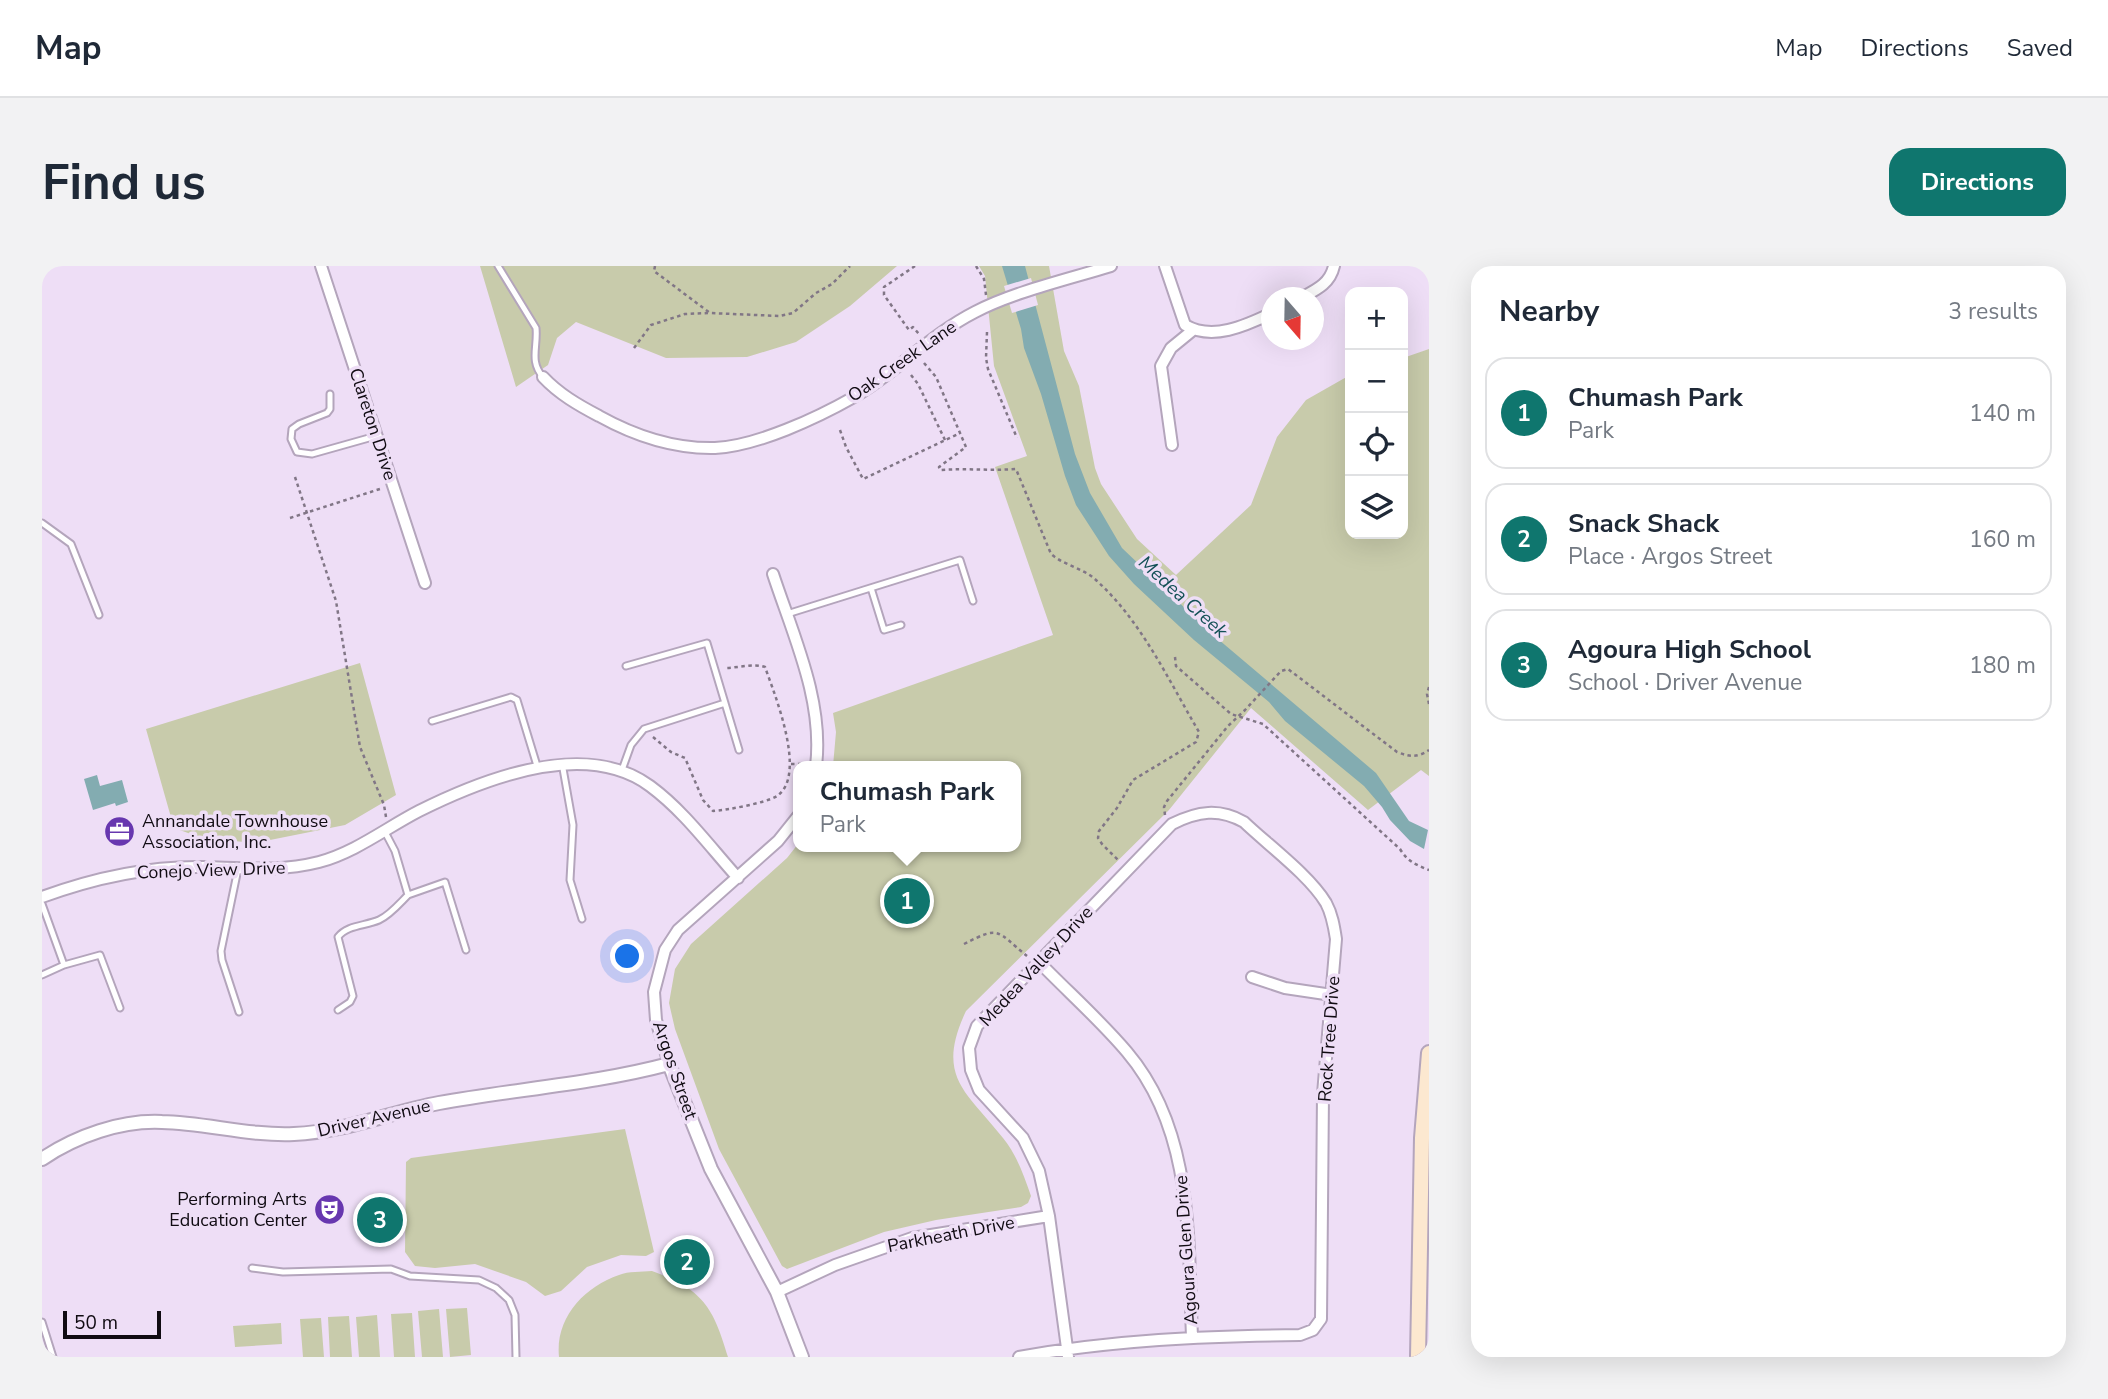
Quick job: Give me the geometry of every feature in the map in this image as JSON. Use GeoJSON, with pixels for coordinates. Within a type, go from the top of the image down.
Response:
{"type":"FeatureCollection","features":[{"type":"Feature","properties":{"kind":"main road"},"geometry":{"type":"LineString","coordinates":[[1418,1357],[1424,1311],[1422,1138],[1429,1053]]}},
{"type":"Feature","properties":{"kind":"street","name":"Clareton Drive"},"geometry":{"type":"LineString","coordinates":[[321,266],[425,583]]}},
{"type":"Feature","properties":{"kind":"street","name":"Oak Creek Lane"},"geometry":{"type":"LineString","coordinates":[[543,377],[554,389],[573,402],[625,430],[664,443],[716,448],[755,439],[806,422],[855,397],[926,343],[989,300],[1111,266]]}},
{"type":"Feature","properties":{"kind":"street"},"geometry":{"type":"LineString","coordinates":[[1165,266],[1185,324],[1193,330],[1226,331],[1261,318]]}},
{"type":"Feature","properties":{"kind":"street"},"geometry":{"type":"LineString","coordinates":[[1320,287],[1332,274],[1334,266]]}},
{"type":"Feature","properties":{"kind":"street"},"geometry":{"type":"LineString","coordinates":[[1172,445],[1161,366],[1171,348],[1193,330]]}},
{"type":"Feature","properties":{"kind":"street"},"geometry":{"type":"LineString","coordinates":[[773,574],[808,680],[816,717],[817,761]]}},
{"type":"Feature","properties":{"kind":"street","name":"Conejo View Drive"},"geometry":{"type":"LineString","coordinates":[[42,897],[79,884],[143,870],[202,867],[279,870],[321,862],[353,849],[453,794],[498,779],[562,763],[594,764],[622,770],[648,784],[668,800],[738,878]]}},
{"type":"Feature","properties":{"kind":"street","name":"Medea Valley Drive"},"geometry":{"type":"LineString","coordinates":[[1068,1353],[1040,1171],[1023,1138],[979,1090],[971,1070],[969,1048],[977,1026],[1172,824],[1205,811]]}},
{"type":"Feature","properties":{"kind":"street","name":"Rock Tree Drive"},"geometry":{"type":"LineString","coordinates":[[1192,1337],[1300,1335],[1313,1330],[1321,1319],[1324,1094],[1336,939],[1333,920],[1315,889],[1244,822],[1221,813],[1205,811]]}},
{"type":"Feature","properties":{"kind":"street","name":"Argos Street"},"geometry":{"type":"LineString","coordinates":[[793,823],[778,841],[678,930],[665,950],[654,992],[656,1020],[669,1064],[710,1169],[777,1292],[802,1357]]}},
{"type":"Feature","properties":{"kind":"street","name":"Agoura Glen Drive"},"geometry":{"type":"LineString","coordinates":[[1038,961],[1128,1053],[1149,1085],[1162,1112],[1182,1171],[1192,1337]]}},
{"type":"Feature","properties":{"kind":"street"},"geometry":{"type":"LineString","coordinates":[[1252,977],[1285,988],[1332,995]]}},
{"type":"Feature","properties":{"kind":"street","name":"Driver Avenue"},"geometry":{"type":"LineString","coordinates":[[42,1158],[80,1139],[119,1125],[161,1122],[293,1134],[333,1130],[436,1104],[518,1089],[600,1080],[669,1064]]}},
{"type":"Feature","properties":{"kind":"street","name":"Parkheath Drive"},"geometry":{"type":"LineString","coordinates":[[777,1292],[835,1265],[912,1238],[1049,1216]]}},
{"type":"Feature","properties":{"kind":"street"},"geometry":{"type":"LineString","coordinates":[[1019,1357],[1192,1337]]}},
{"type":"Feature","properties":{"kind":"lane"},"geometry":{"type":"LineString","coordinates":[[498,266],[536,328],[533,359],[543,377]]}},
{"type":"Feature","properties":{"kind":"lane"},"geometry":{"type":"LineString","coordinates":[[330,394],[330,408],[327,413],[299,424],[291,433],[293,447],[297,452],[312,454],[376,435]]}},
{"type":"Feature","properties":{"kind":"lane"},"geometry":{"type":"LineString","coordinates":[[42,523],[71,544],[99,615]]}},
{"type":"Feature","properties":{"kind":"lane"},"geometry":{"type":"LineString","coordinates":[[786,614],[960,559],[973,601]]}},
{"type":"Feature","properties":{"kind":"lane"},"geometry":{"type":"LineString","coordinates":[[871,587],[884,630],[901,625]]}},
{"type":"Feature","properties":{"kind":"lane"},"geometry":{"type":"LineString","coordinates":[[626,666],[707,643],[739,750]]}},
{"type":"Feature","properties":{"kind":"lane"},"geometry":{"type":"LineString","coordinates":[[432,721],[511,697],[517,700],[538,769]]}},
{"type":"Feature","properties":{"kind":"lane"},"geometry":{"type":"LineString","coordinates":[[622,770],[631,745],[644,729],[725,703]]}},
{"type":"Feature","properties":{"kind":"lane"},"geometry":{"type":"LineString","coordinates":[[562,763],[573,825],[570,880],[582,919]]}},
{"type":"Feature","properties":{"kind":"lane"},"geometry":{"type":"LineString","coordinates":[[385,832],[395,851],[408,895]]}},
{"type":"Feature","properties":{"kind":"lane"},"geometry":{"type":"LineString","coordinates":[[238,869],[221,951],[239,1013]]}},
{"type":"Feature","properties":{"kind":"lane"},"geometry":{"type":"LineString","coordinates":[[338,1010],[350,1002],[353,996],[338,937],[342,931],[379,920],[389,914],[408,895],[445,882],[466,950]]}},
{"type":"Feature","properties":{"kind":"lane"},"geometry":{"type":"LineString","coordinates":[[42,904],[64,965]]}},
{"type":"Feature","properties":{"kind":"lane"},"geometry":{"type":"LineString","coordinates":[[42,975],[64,965],[100,955],[120,1008]]}},
{"type":"Feature","properties":{"kind":"lane"},"geometry":{"type":"LineString","coordinates":[[252,1268],[283,1272],[391,1269],[410,1276],[479,1280],[496,1288],[509,1300],[515,1315],[516,1357]]}},
{"type":"Feature","properties":{"kind":"lane"},"geometry":{"type":"LineString","coordinates":[[42,1322],[53,1357]]}},
{"type":"Feature","properties":{"kind":"path"},"geometry":{"type":"LineString","coordinates":[[655,266],[654,271],[709,313]]}},
{"type":"Feature","properties":{"kind":"path"},"geometry":{"type":"LineString","coordinates":[[634,348],[651,325],[680,315],[709,313],[756,317],[793,313],[816,293],[832,284],[850,266]]}},
{"type":"Feature","properties":{"kind":"path"},"geometry":{"type":"LineString","coordinates":[[915,266],[884,287],[884,295],[909,330],[913,327],[926,343]]}},
{"type":"Feature","properties":{"kind":"path"},"geometry":{"type":"LineString","coordinates":[[976,266],[984,279],[989,300]]}},
{"type":"Feature","properties":{"kind":"path"},"geometry":{"type":"LineString","coordinates":[[987,332],[988,369],[1017,438]]}},
{"type":"Feature","properties":{"kind":"path"},"geometry":{"type":"LineString","coordinates":[[925,363],[936,377],[966,447],[939,467],[940,470],[968,467],[994,471],[1016,469],[1052,554],[1099,582],[1143,635],[1199,733],[1196,742],[1133,780],[1117,808],[1099,831],[1101,844],[1119,861]]}},
{"type":"Feature","properties":{"kind":"path"},"geometry":{"type":"LineString","coordinates":[[911,375],[945,440]]}},
{"type":"Feature","properties":{"kind":"path"},"geometry":{"type":"LineString","coordinates":[[840,429],[863,479],[960,433]]}},
{"type":"Feature","properties":{"kind":"path"},"geometry":{"type":"LineString","coordinates":[[295,477],[336,601],[360,747],[386,816]]}},
{"type":"Feature","properties":{"kind":"path"},"geometry":{"type":"LineString","coordinates":[[290,518],[393,485]]}},
{"type":"Feature","properties":{"kind":"path"},"geometry":{"type":"LineString","coordinates":[[1175,657],[1176,666],[1231,714],[1263,724],[1400,849],[1405,857],[1429,870]]}},
{"type":"Feature","properties":{"kind":"path"},"geometry":{"type":"LineString","coordinates":[[1165,815],[1164,807],[1167,801],[1228,726],[1281,671],[1288,668],[1397,752],[1410,757],[1420,756],[1429,750]]}},
{"type":"Feature","properties":{"kind":"path"},"geometry":{"type":"LineString","coordinates":[[1429,687],[1429,704]]}},
{"type":"Feature","properties":{"kind":"path"},"geometry":{"type":"LineString","coordinates":[[964,944],[989,931],[1000,934],[1027,956]]}},
{"type":"Feature","properties":{"kind":"shaded area"},"geometry":{"type":"Polygon","coordinates":[[[480,266],[897,266],[850,306],[796,342],[747,357],[666,358],[576,322],[557,338],[548,365],[516,387],[480,266]]]}},
{"type":"Feature","properties":{"kind":"shaded area"},"geometry":{"type":"Polygon","coordinates":[[[979,266],[1049,266],[1064,351],[1079,386],[1095,468],[1101,484],[1137,539],[1176,575],[1251,505],[1277,437],[1306,400],[1345,378],[1345,539],[1408,539],[1408,356],[1429,349],[1429,776],[1421,770],[1368,810],[1251,708],[1169,810],[966,1011],[957,1033],[954,1068],[967,1095],[1012,1151],[1031,1196],[1028,1203],[1021,1207],[936,1220],[884,1232],[787,1269],[782,1266],[719,1149],[675,1029],[669,1003],[675,969],[691,944],[793,850],[1021,852],[1021,761],[833,761],[836,732],[833,713],[1053,635],[995,467],[1027,456],[994,366],[985,276],[979,266]]]}},
{"type":"Feature","properties":{"kind":"shaded area"},"geometry":{"type":"Polygon","coordinates":[[[1002,266],[1025,266],[1075,454],[1090,493],[1122,548],[1212,634],[1376,773],[1409,821],[1428,830],[1424,849],[1410,841],[1390,820],[1364,786],[1285,721],[1269,702],[1194,640],[1134,584],[1109,556],[1076,505],[1065,476],[1041,394],[1024,348],[1002,266]]]}},
{"type":"Feature","properties":{"kind":"shaded area"},"geometry":{"type":"Polygon","coordinates":[[[360,663],[396,795],[345,825],[255,843],[202,838],[174,828],[146,729],[360,663]]]}},
{"type":"Feature","properties":{"kind":"shaded area"},"geometry":{"type":"Polygon","coordinates":[[[97,775],[100,786],[122,780],[128,802],[93,810],[84,779],[97,775]]]}},
{"type":"Feature","properties":{"kind":"shaded area"},"geometry":{"type":"Polygon","coordinates":[[[625,1129],[654,1252],[646,1256],[621,1255],[587,1267],[561,1291],[545,1296],[526,1282],[475,1264],[435,1268],[415,1266],[405,1252],[406,1162],[411,1158],[625,1129]]]}},
{"type":"Feature","properties":{"kind":"shaded area"},"geometry":{"type":"Polygon","coordinates":[[[652,1271],[683,1285],[704,1302],[717,1325],[728,1357],[559,1357],[562,1329],[574,1306],[584,1296],[594,1287],[619,1275],[652,1271]]]}},
{"type":"Feature","properties":{"kind":"shaded area"},"geometry":{"type":"Polygon","coordinates":[[[467,1308],[471,1355],[450,1357],[446,1309],[467,1308]]]}},
{"type":"Feature","properties":{"kind":"shaded area"},"geometry":{"type":"Polygon","coordinates":[[[439,1309],[443,1357],[422,1357],[418,1311],[439,1309]]]}},
{"type":"Feature","properties":{"kind":"shaded area"},"geometry":{"type":"Polygon","coordinates":[[[412,1313],[415,1357],[394,1357],[391,1314],[412,1313]]]}},
{"type":"Feature","properties":{"kind":"shaded area"},"geometry":{"type":"Polygon","coordinates":[[[377,1315],[380,1357],[359,1357],[356,1317],[377,1315]]]}},
{"type":"Feature","properties":{"kind":"shaded area"},"geometry":{"type":"Polygon","coordinates":[[[349,1316],[352,1357],[330,1357],[328,1317],[349,1316]]]}},
{"type":"Feature","properties":{"kind":"shaded area"},"geometry":{"type":"Polygon","coordinates":[[[321,1318],[324,1357],[303,1357],[300,1319],[321,1318]]]}},
{"type":"Feature","properties":{"kind":"shaded area"},"geometry":{"type":"Polygon","coordinates":[[[281,1323],[282,1344],[235,1347],[233,1326],[281,1323]]]}},
{"type":"Feature","properties":{"kind":"pier"},"geometry":{"type":"Polygon","coordinates":[[[1031,278],[1038,305],[1012,313],[1004,286],[1031,278]]]}},
{"type":"Feature","properties":{"kind":"place","name":"Annandale Townhouse Association, Inc."},"geometry":{"type":"Point","coordinates":[119,831]}},
{"type":"Feature","properties":{"kind":"place","name":"Chumash Park"},"geometry":{"type":"Point","coordinates":[907,901]}},
{"type":"Feature","properties":{"kind":"place","name":"Performing Arts Education Center"},"geometry":{"type":"Point","coordinates":[330,1209]}},
{"type":"Feature","properties":{"kind":"place","name":"Agoura High School"},"geometry":{"type":"Point","coordinates":[380,1220]}},
{"type":"Feature","properties":{"kind":"place","name":"Snack Shack"},"geometry":{"type":"Point","coordinates":[687,1262]}},
{"type":"Feature","properties":{"kind":"water label","name":"Medea Creek"},"geometry":{"type":"Point","coordinates":[1183,597]}}]}
